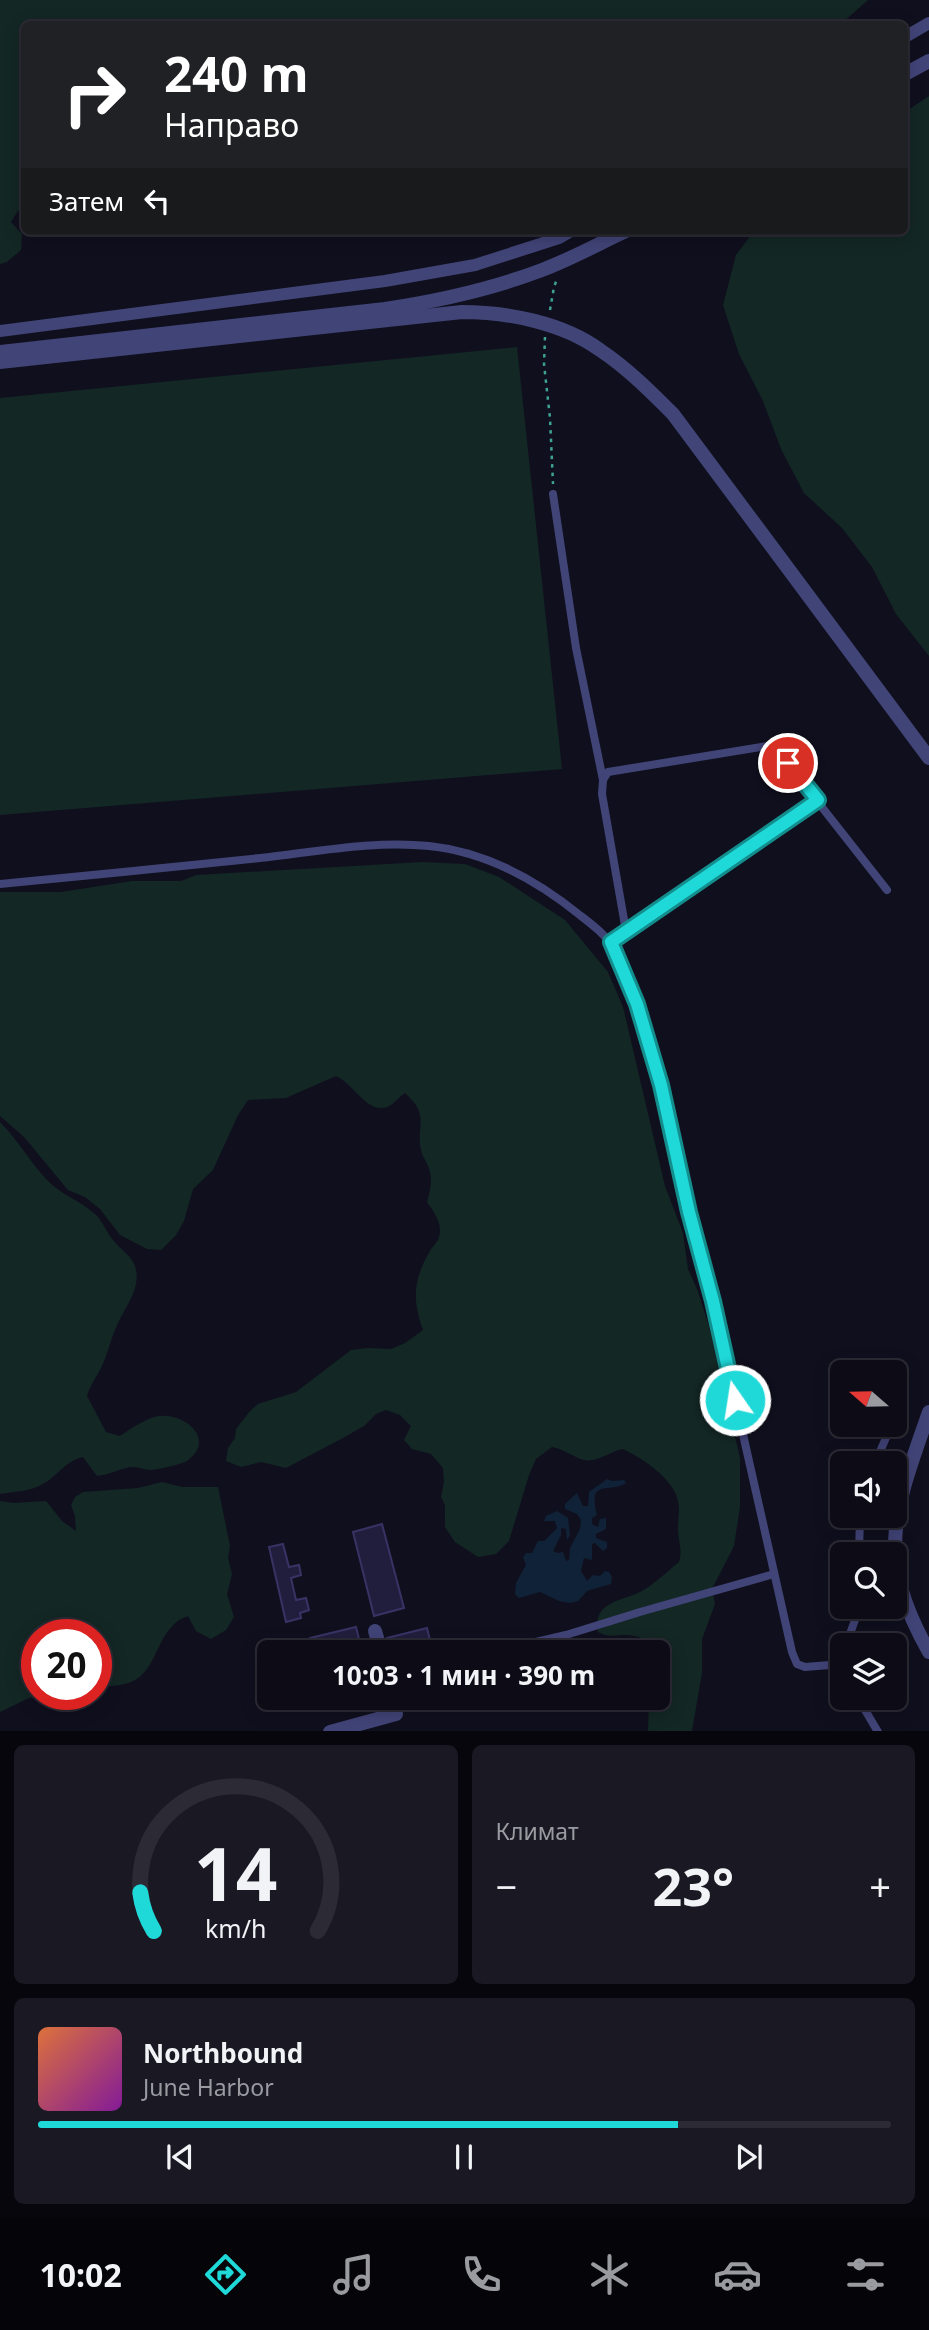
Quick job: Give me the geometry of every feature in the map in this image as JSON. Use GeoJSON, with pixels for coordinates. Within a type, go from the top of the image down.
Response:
{"type":"FeatureCollection","features":[{"type":"Feature","properties":{"kind":"street"},"geometry":{"type":"LineString","coordinates":[[908,35],[929,23]]}},
{"type":"Feature","properties":{"kind":"street"},"geometry":{"type":"LineString","coordinates":[[908,72],[929,61]]}},
{"type":"Feature","properties":{"kind":"street"},"geometry":{"type":"LineString","coordinates":[[0,331],[384,281],[475,265],[564,235]]}},
{"type":"Feature","properties":{"kind":"street"},"geometry":{"type":"LineString","coordinates":[[0,352],[385,309],[450,298],[512,280],[560,262],[617,235]]}},
{"type":"Feature","properties":{"kind":"street"},"geometry":{"type":"LineString","coordinates":[[0,362],[462,312],[517,316],[599,348],[645,386],[673,414],[929,758]]}},
{"type":"Feature","properties":{"kind":"street"},"geometry":{"type":"LineString","coordinates":[[929,1412],[899,1503],[894,1543],[895,1563],[905,1602],[929,1652]]}},
{"type":"Feature","properties":{"kind":"street"},"geometry":{"type":"LineString","coordinates":[[375,1631],[378,1640]]}},
{"type":"Feature","properties":{"kind":"street"},"geometry":{"type":"LineString","coordinates":[[330,1731],[396,1714],[395,1710]]}},
{"type":"Feature","properties":{"kind":"lane"},"geometry":{"type":"LineString","coordinates":[[553,494],[576,648],[603,780],[602,794],[626,931]]}},
{"type":"Feature","properties":{"kind":"lane"},"geometry":{"type":"LineString","coordinates":[[603,780],[608,772],[773,744],[887,890]]}},
{"type":"Feature","properties":{"kind":"lane"},"geometry":{"type":"LineString","coordinates":[[611,942],[818,800]]}},
{"type":"Feature","properties":{"kind":"lane"},"geometry":{"type":"LineString","coordinates":[[0,884],[330,850],[393,845],[429,846],[469,852],[509,868],[557,897],[611,942],[637,1004],[661,1085],[797,1664],[805,1667],[830,1665]]}},
{"type":"Feature","properties":{"kind":"lane"},"geometry":{"type":"LineString","coordinates":[[544,1640],[774,1574]]}},
{"type":"Feature","properties":{"kind":"lane"},"geometry":{"type":"LineString","coordinates":[[865,1710],[878,1731]]}},
{"type":"Feature","properties":{"kind":"path"},"geometry":{"type":"LineString","coordinates":[[553,494],[544,339],[560,262]]}},
{"type":"Feature","properties":{"kind":"green space"},"geometry":{"type":"Polygon","coordinates":[[[0,0],[868,0],[844,21],[21,21],[21,210],[11,222],[22,235],[21,250],[7,262],[0,264],[0,0]]]}},
{"type":"Feature","properties":{"kind":"green space"},"geometry":{"type":"Polygon","coordinates":[[[929,96],[929,656],[896,614],[872,567],[842,528],[804,493],[781,449],[763,401],[739,354],[723,305],[736,255],[751,235],[908,235],[908,110],[929,96]]]}},
{"type":"Feature","properties":{"kind":"green space"},"geometry":{"type":"Polygon","coordinates":[[[517,347],[562,769],[0,815],[0,398],[517,347]]]}},
{"type":"Feature","properties":{"kind":"green space"},"geometry":{"type":"Polygon","coordinates":[[[422,862],[465,864],[499,877],[565,920],[608,972],[623,1007],[665,1186],[683,1233],[688,1269],[709,1326],[740,1458],[740,1507],[734,1546],[712,1589],[715,1604],[702,1639],[702,1673],[692,1731],[648,1731],[649,1710],[670,1710],[670,1640],[608,1636],[598,1632],[597,1622],[603,1609],[648,1587],[679,1562],[680,1558],[679,1508],[675,1493],[664,1477],[631,1453],[623,1449],[589,1460],[552,1447],[536,1459],[509,1541],[496,1554],[478,1557],[455,1542],[445,1527],[445,1505],[441,1497],[443,1468],[431,1454],[412,1449],[404,1440],[411,1426],[400,1415],[386,1410],[376,1414],[364,1426],[286,1468],[261,1462],[241,1467],[226,1461],[236,1429],[258,1404],[296,1392],[351,1350],[391,1349],[423,1330],[417,1309],[417,1281],[424,1261],[438,1239],[440,1227],[427,1202],[431,1177],[420,1144],[420,1115],[413,1101],[405,1093],[389,1106],[380,1108],[367,1102],[336,1076],[286,1098],[248,1100],[238,1115],[213,1170],[193,1189],[184,1221],[176,1235],[161,1250],[147,1249],[120,1235],[100,1209],[85,1197],[68,1190],[24,1137],[0,1116],[0,892],[61,892],[132,881],[181,881],[196,875],[422,862]]]}},
{"type":"Feature","properties":{"kind":"green space"},"geometry":{"type":"Polygon","coordinates":[[[0,1122],[47,1180],[98,1217],[113,1240],[134,1263],[137,1276],[133,1294],[87,1396],[106,1432],[120,1436],[154,1417],[175,1417],[192,1427],[197,1435],[199,1443],[196,1452],[187,1461],[153,1470],[129,1467],[97,1476],[83,1457],[71,1462],[39,1486],[0,1494],[0,1122]]]}},
{"type":"Feature","properties":{"kind":"green space"},"geometry":{"type":"Polygon","coordinates":[[[162,1482],[182,1487],[218,1487],[230,1546],[228,1558],[232,1574],[227,1594],[234,1617],[226,1630],[211,1639],[196,1631],[188,1616],[170,1628],[143,1674],[135,1680],[112,1685],[112,1619],[21,1619],[21,1702],[0,1712],[0,1501],[46,1501],[62,1521],[76,1531],[71,1505],[75,1497],[83,1492],[138,1488],[162,1482]]]}},
{"type":"Feature","properties":{"kind":"water"},"geometry":{"type":"Polygon","coordinates":[[[607,1479],[624,1480],[626,1483],[602,1489],[595,1496],[597,1515],[592,1518],[592,1524],[598,1527],[600,1519],[606,1518],[606,1529],[596,1534],[596,1538],[607,1542],[607,1548],[603,1551],[595,1543],[592,1544],[592,1560],[584,1558],[581,1571],[587,1581],[593,1575],[600,1576],[605,1571],[609,1572],[612,1577],[611,1584],[587,1591],[578,1601],[570,1603],[540,1592],[519,1598],[515,1594],[516,1583],[526,1565],[523,1557],[526,1553],[532,1553],[538,1541],[544,1541],[557,1528],[555,1521],[544,1521],[546,1516],[557,1511],[568,1518],[570,1535],[567,1540],[566,1529],[561,1528],[561,1535],[553,1551],[563,1552],[566,1561],[569,1560],[570,1548],[580,1529],[581,1520],[577,1514],[565,1509],[565,1504],[577,1493],[583,1506],[588,1506],[589,1492],[607,1479]]]}},
{"type":"Feature","properties":{"kind":"building"},"geometry":{"type":"Polygon","coordinates":[[[382,1524],[404,1608],[374,1616],[353,1532],[382,1524]]]}},
{"type":"Feature","properties":{"kind":"building"},"geometry":{"type":"Polygon","coordinates":[[[283,1544],[289,1567],[299,1565],[301,1575],[291,1578],[296,1600],[306,1598],[309,1610],[300,1613],[301,1618],[286,1622],[269,1547],[283,1544]]]}},
{"type":"Feature","properties":{"kind":"building"},"geometry":{"type":"Polygon","coordinates":[[[356,1627],[359,1640],[310,1640],[356,1627]]]}},
{"type":"Feature","properties":{"kind":"building"},"geometry":{"type":"Polygon","coordinates":[[[427,1628],[430,1640],[387,1640],[427,1628]]]}},
{"type":"Feature","properties":{"kind":"route"},"geometry":{"type":"LineString","coordinates":[[735,1400],[661,1085],[637,1004],[611,942],[818,800],[788,763]]}}]}
